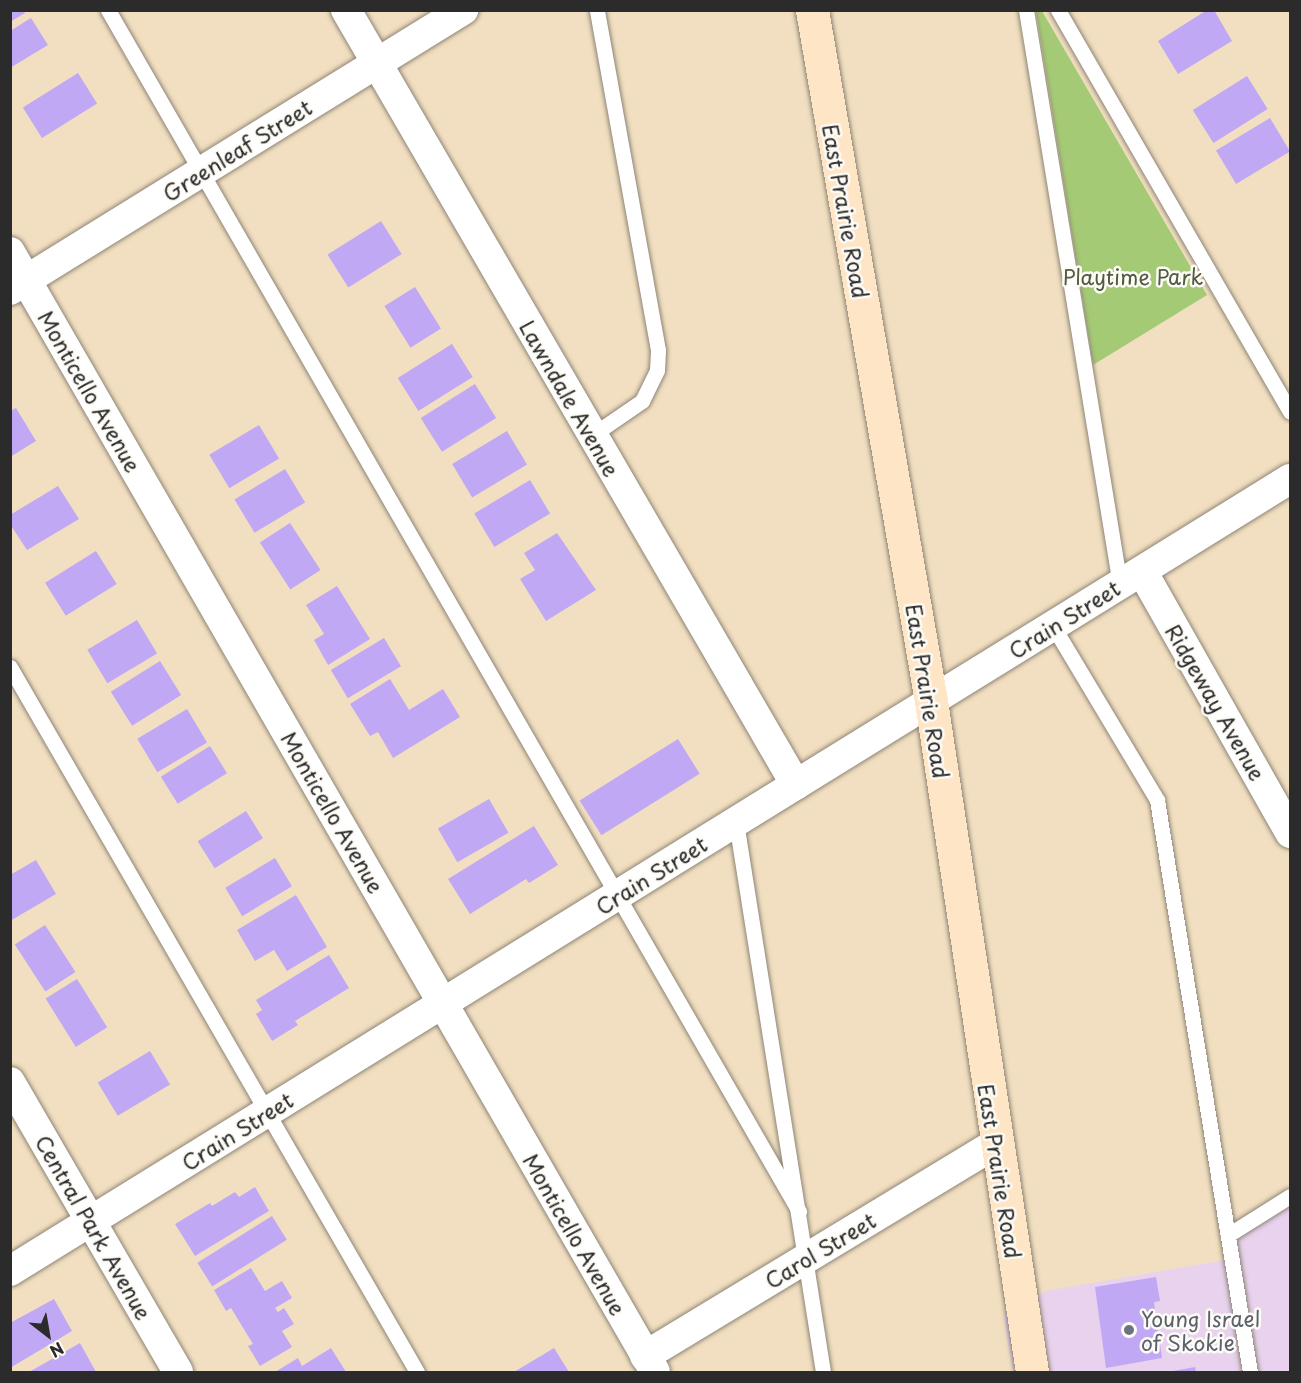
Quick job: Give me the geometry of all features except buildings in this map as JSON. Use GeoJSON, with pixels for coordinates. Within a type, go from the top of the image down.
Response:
{"type":"FeatureCollection","features":[{"type":"Feature","properties":{"kind":"street","name":"Lawndale Avenue"},"geometry":{"type":"LineString","coordinates":[[346,10],[591,436],[796,785]]}},
{"type":"Feature","properties":{"kind":"street","name":"Greenleaf Street"},"geometry":{"type":"LineString","coordinates":[[18,285],[463,10]]}},
{"type":"Feature","properties":{"kind":"street","name":"East Prairie Road"},"geometry":{"type":"LineString","coordinates":[[812,10],[931,702],[995,1144],[1032,1372]]}},
{"type":"Feature","properties":{"kind":"street","name":"Monticello Avenue"},"geometry":{"type":"LineString","coordinates":[[10,252],[18,285],[443,1004],[650,1364]]}},
{"type":"Feature","properties":{"kind":"street","name":"Crain Street"},"geometry":{"type":"LineString","coordinates":[[10,1271],[1290,479]]}},
{"type":"Feature","properties":{"kind":"street","name":"Ridgeway Avenue"},"geometry":{"type":"LineString","coordinates":[[1131,578],[1290,833]]}},
{"type":"Feature","properties":{"kind":"street","name":"Central Park Avenue"},"geometry":{"type":"LineString","coordinates":[[10,1082],[178,1372]]}},
{"type":"Feature","properties":{"kind":"street","name":"Carol Street"},"geometry":{"type":"LineString","coordinates":[[650,1364],[807,1258],[995,1144]]}},
{"type":"Feature","properties":{"kind":"lane"},"geometry":{"type":"LineString","coordinates":[[108,10],[799,1211]]}},
{"type":"Feature","properties":{"kind":"lane"},"geometry":{"type":"LineString","coordinates":[[591,436],[642,401],[657,370],[658,350],[597,10]]}},
{"type":"Feature","properties":{"kind":"lane"},"geometry":{"type":"LineString","coordinates":[[1026,10],[1131,578]]}},
{"type":"Feature","properties":{"kind":"lane"},"geometry":{"type":"LineString","coordinates":[[1058,10],[1290,412]]}},
{"type":"Feature","properties":{"kind":"lane"},"geometry":{"type":"LineString","coordinates":[[1053,626],[1157,800],[1250,1372]]}},
{"type":"Feature","properties":{"kind":"lane"},"geometry":{"type":"LineString","coordinates":[[10,667],[417,1372]]}},
{"type":"Feature","properties":{"kind":"lane"},"geometry":{"type":"LineString","coordinates":[[736,822],[807,1258],[823,1372]]}},
{"type":"Feature","properties":{"kind":"lane"},"geometry":{"type":"LineString","coordinates":[[1228,1235],[1290,1196]]}},
{"type":"Feature","properties":{"kind":"shaded area"},"geometry":{"type":"Polygon","coordinates":[[[1290,1188],[1290,1372],[1013,1372],[1003,1315],[1046,1291],[1225,1260],[1222,1230],[1290,1188]]]}},
{"type":"Feature","properties":{"kind":"green space","name":"Playtime Park"},"geometry":{"type":"Polygon","coordinates":[[[1036,11],[1042,11],[1207,295],[1093,365],[1036,11]]]}},
{"type":"Feature","properties":{"kind":"place","name":"Young Israel of Skokie"},"geometry":{"type":"Point","coordinates":[1129,1330]}}]}
